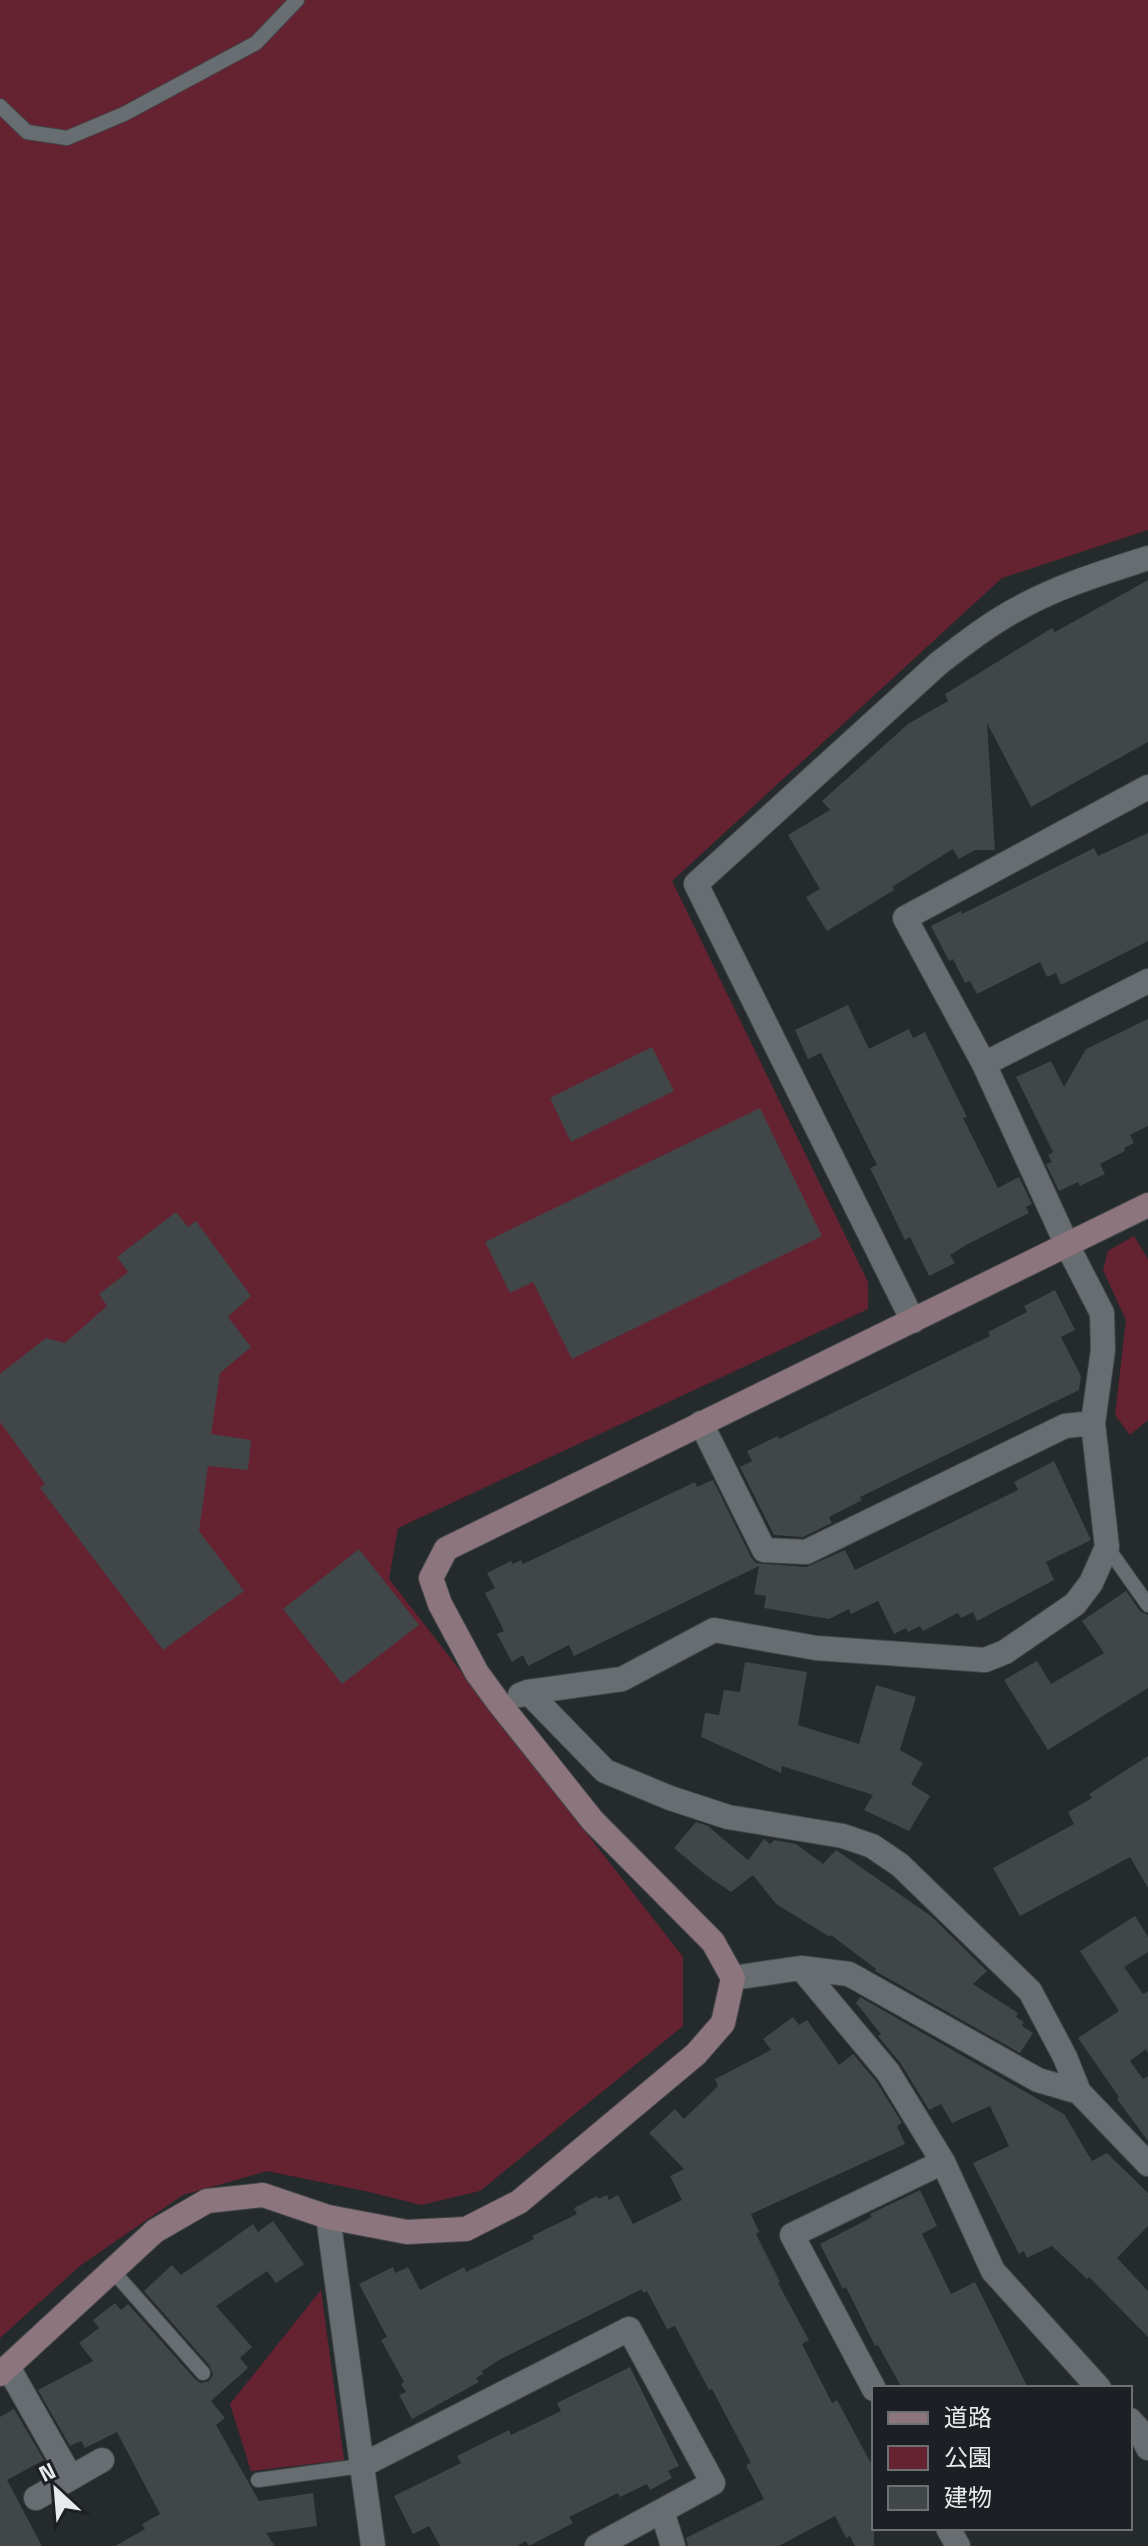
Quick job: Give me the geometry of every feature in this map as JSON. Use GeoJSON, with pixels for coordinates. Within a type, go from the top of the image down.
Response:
{"type":"FeatureCollection","features":[{"type":"Feature","properties":{"kind":"street"},"geometry":{"type":"LineString","coordinates":[[913,1321],[696,884],[939,663],[978,633],[1021,607],[1079,581],[1148,558]]}},
{"type":"Feature","properties":{"kind":"street"},"geometry":{"type":"LineString","coordinates":[[499,1703],[528,1692],[622,1679],[714,1630],[816,1648],[985,1660],[1005,1652],[1075,1604],[1091,1583],[1107,1547],[1093,1423],[1103,1350],[1102,1313],[1067,1245],[984,1064],[905,918],[1148,787]]}},
{"type":"Feature","properties":{"kind":"street"},"geometry":{"type":"LineString","coordinates":[[984,1064],[1148,981]]}},
{"type":"Feature","properties":{"kind":"street"},"geometry":{"type":"LineString","coordinates":[[71,2478],[4,2370],[155,2231],[207,2201],[263,2195],[328,2217],[407,2232],[466,2229],[519,2202],[696,2054],[723,2023],[733,1978],[713,1942],[593,1821],[477,1673],[440,1604],[431,1578],[446,1549],[1148,1205]]}},
{"type":"Feature","properties":{"kind":"street"},"geometry":{"type":"LineString","coordinates":[[701,1423],[764,1550],[806,1552],[1065,1426],[1093,1423]]}},
{"type":"Feature","properties":{"kind":"street"},"geometry":{"type":"LineString","coordinates":[[528,1692],[605,1771],[670,1798],[728,1817],[843,1836],[872,1846],[900,1865],[1030,1991],[1065,2057],[1079,2092],[1148,2164]]}},
{"type":"Feature","properties":{"kind":"street"},"geometry":{"type":"LineString","coordinates":[[733,1978],[801,1968],[849,1974],[1038,2080],[1079,2092]]}},
{"type":"Feature","properties":{"kind":"street"},"geometry":{"type":"LineString","coordinates":[[801,1968],[888,2072],[943,2162],[993,2271],[1097,2386]]}},
{"type":"Feature","properties":{"kind":"street"},"geometry":{"type":"LineString","coordinates":[[872,2386],[792,2235],[943,2162]]}},
{"type":"Feature","properties":{"kind":"street"},"geometry":{"type":"LineString","coordinates":[[328,2217],[373,2546]]}},
{"type":"Feature","properties":{"kind":"street"},"geometry":{"type":"LineString","coordinates":[[361,2466],[629,2329],[713,2483],[597,2546]]}},
{"type":"Feature","properties":{"kind":"street"},"geometry":{"type":"LineString","coordinates":[[1132,2422],[1148,2448]]}},
{"type":"Feature","properties":{"kind":"street"},"geometry":{"type":"LineString","coordinates":[[36,2498],[102,2460]]}},
{"type":"Feature","properties":{"kind":"street"},"geometry":{"type":"LineString","coordinates":[[662,2511],[673,2546]]}},
{"type":"Feature","properties":{"kind":"lane"},"geometry":{"type":"LineString","coordinates":[[0,106],[27,132],[67,138],[124,114],[256,43],[297,0]]}},
{"type":"Feature","properties":{"kind":"lane"},"geometry":{"type":"LineString","coordinates":[[1107,1547],[1148,1605]]}},
{"type":"Feature","properties":{"kind":"lane"},"geometry":{"type":"LineString","coordinates":[[112,2270],[203,2373]]}},
{"type":"Feature","properties":{"kind":"lane"},"geometry":{"type":"LineString","coordinates":[[258,2480],[361,2466]]}},
{"type":"Feature","properties":{"kind":"green space"},"geometry":{"type":"Polygon","coordinates":[[[0,0],[1148,0],[1148,530],[1002,578],[672,881],[868,1282],[868,1309],[398,1528],[389,1579],[683,1957],[683,2026],[480,2191],[421,2205],[267,2171],[183,2195],[81,2265],[0,2338],[0,0]]]}},
{"type":"Feature","properties":{"kind":"green space"},"geometry":{"type":"Polygon","coordinates":[[[1134,1236],[1148,1259],[1148,1420],[1130,1435],[1115,1415],[1126,1320],[1103,1270],[1108,1251],[1134,1236]]]}},
{"type":"Feature","properties":{"kind":"green space"},"geometry":{"type":"Polygon","coordinates":[[[321,2290],[344,2460],[251,2471],[230,2404],[321,2290]]]}},
{"type":"Feature","properties":{"kind":"building"},"geometry":{"type":"Polygon","coordinates":[[[1148,580],[1148,742],[1031,807],[987,723],[995,850],[975,850],[959,859],[953,849],[827,931],[806,897],[820,889],[788,835],[830,810],[822,801],[908,724],[948,701],[945,694],[1052,628],[1055,632],[1148,580]]]}},
{"type":"Feature","properties":{"kind":"building"},"geometry":{"type":"Polygon","coordinates":[[[1148,833],[1148,941],[1061,985],[1056,973],[1047,977],[1040,962],[977,994],[970,981],[965,983],[953,959],[949,961],[931,926],[961,911],[962,914],[1094,848],[1098,856],[1148,833]]]}},
{"type":"Feature","properties":{"kind":"building"},"geometry":{"type":"Polygon","coordinates":[[[848,1005],[869,1049],[909,1029],[913,1038],[925,1032],[998,1188],[1019,1177],[1032,1204],[1026,1207],[1029,1213],[950,1255],[955,1263],[929,1276],[910,1237],[905,1240],[870,1168],[877,1165],[821,1053],[808,1059],[795,1030],[848,1005]]]}},
{"type":"Feature","properties":{"kind":"building"},"geometry":{"type":"Polygon","coordinates":[[[1148,1019],[1148,1126],[1130,1135],[1134,1143],[1124,1148],[1125,1151],[1100,1164],[1105,1174],[1080,1186],[1078,1182],[1059,1191],[1046,1164],[1052,1162],[1048,1155],[1053,1152],[1016,1077],[1051,1061],[1064,1087],[1086,1049],[1148,1019]]]}},
{"type":"Feature","properties":{"kind":"building"},"geometry":{"type":"Polygon","coordinates":[[[652,1047],[674,1091],[571,1142],[550,1098],[652,1047]]]}},
{"type":"Feature","properties":{"kind":"building"},"geometry":{"type":"Polygon","coordinates":[[[760,1108],[822,1236],[572,1359],[533,1282],[510,1293],[485,1242],[760,1108]]]}},
{"type":"Feature","properties":{"kind":"building"},"geometry":{"type":"Polygon","coordinates":[[[176,1212],[188,1227],[196,1221],[251,1296],[228,1317],[251,1347],[220,1373],[211,1434],[251,1440],[248,1470],[208,1466],[199,1531],[244,1591],[163,1650],[40,1488],[45,1484],[0,1422],[0,1374],[46,1338],[65,1343],[107,1306],[99,1294],[128,1272],[117,1257],[176,1212]]]}},
{"type":"Feature","properties":{"kind":"building"},"geometry":{"type":"Polygon","coordinates":[[[1055,1290],[1075,1330],[1061,1337],[1081,1376],[1079,1390],[860,1497],[862,1500],[829,1517],[832,1523],[803,1537],[774,1535],[740,1467],[752,1461],[747,1451],[778,1436],[779,1439],[990,1336],[988,1332],[1027,1312],[1024,1306],[1055,1290]]]}},
{"type":"Feature","properties":{"kind":"building"},"geometry":{"type":"Polygon","coordinates":[[[1054,1461],[1091,1540],[1046,1562],[1054,1580],[977,1621],[973,1612],[961,1618],[958,1613],[923,1631],[920,1626],[894,1634],[878,1601],[851,1614],[849,1609],[829,1619],[764,1608],[766,1596],[754,1594],[759,1566],[574,1656],[569,1645],[528,1666],[523,1655],[512,1662],[497,1634],[504,1631],[485,1593],[495,1588],[487,1573],[511,1561],[513,1564],[521,1560],[523,1564],[695,1482],[697,1487],[713,1480],[756,1563],[806,1567],[845,1550],[855,1570],[1018,1490],[1014,1482],[1054,1461]]]}},
{"type":"Feature","properties":{"kind":"building"},"geometry":{"type":"Polygon","coordinates":[[[359,1549],[419,1625],[342,1684],[283,1609],[359,1549]]]}},
{"type":"Feature","properties":{"kind":"building"},"geometry":{"type":"Polygon","coordinates":[[[1126,1591],[1140,1611],[1148,1615],[1148,1688],[1048,1750],[1004,1680],[1037,1661],[1051,1684],[1104,1653],[1082,1621],[1126,1591]]]}},
{"type":"Feature","properties":{"kind":"building"},"geometry":{"type":"Polygon","coordinates":[[[745,1662],[807,1672],[798,1725],[859,1744],[876,1685],[916,1697],[900,1750],[923,1763],[911,1784],[930,1796],[909,1831],[864,1810],[873,1795],[782,1766],[781,1773],[701,1737],[705,1713],[719,1715],[724,1690],[740,1692],[745,1662]]]}},
{"type":"Feature","properties":{"kind":"building"},"geometry":{"type":"Polygon","coordinates":[[[1148,1756],[1148,1888],[1130,1857],[1020,1916],[993,1868],[1074,1824],[1068,1812],[1092,1798],[1089,1794],[1148,1756]]]}},
{"type":"Feature","properties":{"kind":"building"},"geometry":{"type":"Polygon","coordinates":[[[696,1822],[708,1826],[748,1860],[764,1839],[770,1844],[774,1840],[796,1844],[823,1864],[836,1850],[931,1916],[987,1971],[973,1984],[1018,2013],[1016,2017],[1024,2022],[1022,2026],[1033,2033],[1020,2053],[875,1971],[831,1935],[776,1904],[753,1875],[731,1892],[706,1875],[674,1848],[696,1822]]]}},
{"type":"Feature","properties":{"kind":"building"},"geometry":{"type":"Polygon","coordinates":[[[1135,1916],[1148,1937],[1148,1952],[1124,1967],[1143,1994],[1148,1991],[1148,2053],[1146,2049],[1130,2061],[1143,2079],[1148,2076],[1148,2141],[1078,2038],[1119,2011],[1080,1951],[1135,1916]]]}},
{"type":"Feature","properties":{"kind":"building"},"geometry":{"type":"Polygon","coordinates":[[[860,1997],[1064,2114],[1092,2161],[1107,2153],[1148,2193],[1148,2226],[1117,2258],[1148,2291],[1148,2337],[1089,2277],[1087,2279],[1052,2246],[1027,2258],[1024,2251],[1019,2254],[973,2163],[1009,2146],[990,2106],[952,2123],[941,2104],[929,2110],[901,2064],[878,2036],[881,2034],[856,2003],[860,1997]]]}},
{"type":"Feature","properties":{"kind":"building"},"geometry":{"type":"Polygon","coordinates":[[[793,2017],[799,2025],[807,2020],[839,2065],[853,2054],[876,2081],[902,2123],[897,2126],[905,2144],[751,2214],[759,2232],[756,2234],[778,2283],[809,2340],[802,2344],[832,2403],[837,2400],[872,2465],[874,2546],[855,2546],[850,2536],[846,2538],[835,2516],[779,2546],[688,2546],[686,2538],[764,2499],[746,2465],[751,2463],[712,2389],[709,2390],[675,2326],[667,2329],[647,2291],[643,2293],[642,2289],[501,2359],[482,2371],[483,2374],[476,2378],[479,2382],[412,2419],[399,2395],[406,2392],[401,2384],[404,2382],[381,2340],[387,2337],[359,2284],[393,2267],[395,2273],[408,2267],[420,2290],[464,2267],[466,2272],[534,2239],[532,2236],[577,2214],[574,2208],[597,2196],[598,2199],[607,2195],[609,2200],[618,2195],[633,2224],[682,2200],[670,2176],[684,2169],[649,2133],[675,2109],[684,2119],[718,2086],[715,2079],[771,2050],[763,2039],[793,2017]]]}},
{"type":"Feature","properties":{"kind":"building"},"geometry":{"type":"Polygon","coordinates":[[[920,2190],[937,2226],[922,2234],[951,2294],[975,2282],[1027,2386],[901,2386],[878,2345],[875,2346],[846,2287],[843,2289],[820,2244],[872,2217],[870,2214],[920,2190]]]}},
{"type":"Feature","properties":{"kind":"building"},"geometry":{"type":"Polygon","coordinates":[[[273,2221],[304,2264],[276,2283],[267,2271],[216,2306],[252,2347],[240,2358],[248,2368],[211,2401],[225,2418],[216,2425],[259,2501],[313,2493],[317,2526],[266,2533],[275,2546],[115,2546],[145,2529],[142,2524],[160,2514],[117,2432],[85,2448],[81,2441],[70,2446],[38,2390],[93,2361],[79,2343],[99,2328],[93,2320],[115,2303],[121,2310],[128,2304],[196,2380],[201,2383],[209,2381],[213,2375],[210,2366],[144,2291],[172,2265],[181,2275],[253,2224],[258,2232],[273,2221]]]}},
{"type":"Feature","properties":{"kind":"building"},"geometry":{"type":"Polygon","coordinates":[[[630,2367],[679,2466],[668,2471],[672,2478],[650,2490],[647,2484],[620,2497],[618,2493],[569,2517],[573,2523],[529,2546],[526,2541],[517,2546],[440,2546],[429,2526],[413,2534],[394,2496],[461,2463],[457,2456],[509,2430],[511,2435],[561,2411],[557,2403],[630,2367]]]}},
{"type":"Feature","properties":{"kind":"building"},"geometry":{"type":"Polygon","coordinates":[[[14,2409],[44,2460],[7,2480],[42,2546],[0,2546],[0,2417],[14,2409]]]}}]}
